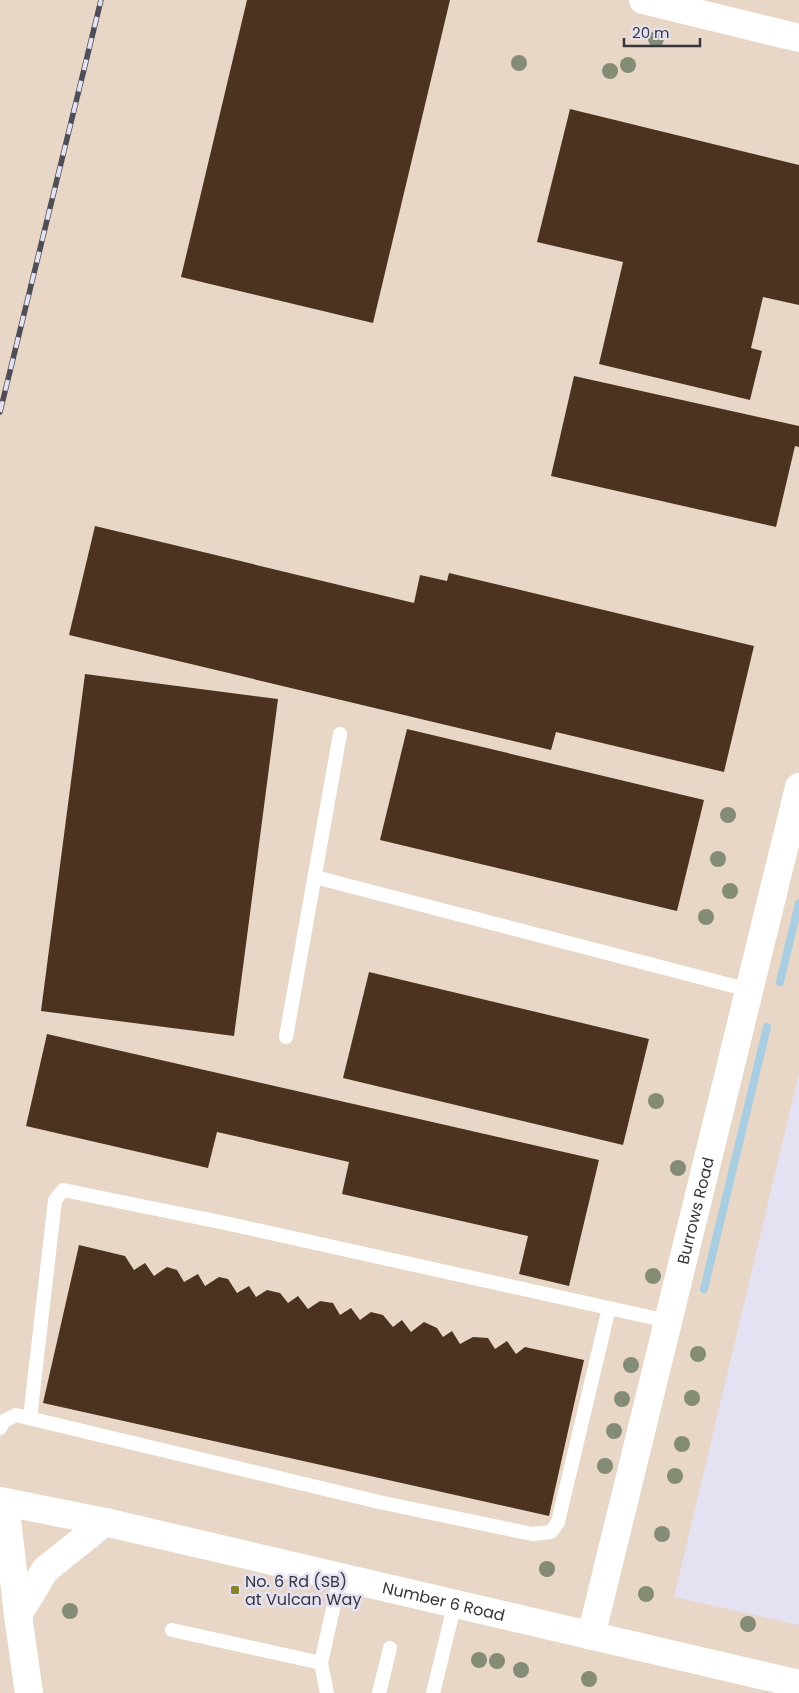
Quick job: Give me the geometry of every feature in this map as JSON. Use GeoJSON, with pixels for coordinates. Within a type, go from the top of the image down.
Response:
{"type":"FeatureCollection","features":[{"type":"Feature","properties":{"kind":"street"},"geometry":{"type":"LineString","coordinates":[[643,0],[799,38]]}},
{"type":"Feature","properties":{"kind":"street","name":"Burrows Road"},"geometry":{"type":"LineString","coordinates":[[591,1636],[799,787]]}},
{"type":"Feature","properties":{"kind":"street"},"geometry":{"type":"LineString","coordinates":[[2,1501],[29,1693]]}},
{"type":"Feature","properties":{"kind":"street","name":"Number 6 Road"},"geometry":{"type":"LineString","coordinates":[[2,1501],[105,1522],[799,1684]]}},
{"type":"Feature","properties":{"kind":"street"},"geometry":{"type":"LineString","coordinates":[[18,1615],[45,1570],[105,1522]]}},
{"type":"Feature","properties":{"kind":"lane"},"geometry":{"type":"LineString","coordinates":[[286,1037],[340,734]]}},
{"type":"Feature","properties":{"kind":"lane"},"geometry":{"type":"LineString","coordinates":[[315,877],[749,990]]}},
{"type":"Feature","properties":{"kind":"lane"},"geometry":{"type":"LineString","coordinates":[[30,1418],[56,1200],[63,1190],[235,1225],[668,1322]]}},
{"type":"Feature","properties":{"kind":"lane"},"geometry":{"type":"LineString","coordinates":[[0,1428],[4,1420],[16,1415],[379,1502],[532,1534],[551,1532],[558,1522],[609,1308]]}},
{"type":"Feature","properties":{"kind":"lane"},"geometry":{"type":"LineString","coordinates":[[327,1693],[322,1663],[340,1577]]}},
{"type":"Feature","properties":{"kind":"lane"},"geometry":{"type":"LineString","coordinates":[[433,1693],[455,1603]]}},
{"type":"Feature","properties":{"kind":"lane"},"geometry":{"type":"LineString","coordinates":[[172,1630],[322,1663]]}},
{"type":"Feature","properties":{"kind":"lane"},"geometry":{"type":"LineString","coordinates":[[379,1693],[390,1648]]}},
{"type":"Feature","properties":{"kind":"shaded area"},"geometry":{"type":"Polygon","coordinates":[[[0,0],[799,0],[799,1073],[674,1597],[799,1625],[799,1693],[0,1693],[0,0]]]}},
{"type":"Feature","properties":{"kind":"building"},"geometry":{"type":"Polygon","coordinates":[[[247,0],[450,0],[373,323],[181,277],[247,0]]]}},
{"type":"Feature","properties":{"kind":"building"},"geometry":{"type":"Polygon","coordinates":[[[570,109],[799,165],[799,305],[763,297],[751,348],[762,351],[750,400],[599,364],[623,262],[537,242],[570,109]]]}},
{"type":"Feature","properties":{"kind":"building"},"geometry":{"type":"Polygon","coordinates":[[[574,376],[799,426],[799,447],[795,446],[776,527],[551,476],[574,376]]]}},
{"type":"Feature","properties":{"kind":"building"},"geometry":{"type":"Polygon","coordinates":[[[95,526],[414,603],[420,575],[447,581],[449,573],[754,646],[724,772],[556,732],[551,750],[69,635],[95,526]]]}},
{"type":"Feature","properties":{"kind":"building"},"geometry":{"type":"Polygon","coordinates":[[[85,674],[278,699],[234,1036],[41,1011],[85,674]]]}},
{"type":"Feature","properties":{"kind":"building"},"geometry":{"type":"Polygon","coordinates":[[[407,729],[704,800],[677,911],[380,840],[407,729]]]}},
{"type":"Feature","properties":{"kind":"building"},"geometry":{"type":"Polygon","coordinates":[[[369,972],[649,1039],[623,1145],[343,1078],[369,972]]]}},
{"type":"Feature","properties":{"kind":"building"},"geometry":{"type":"Polygon","coordinates":[[[47,1034],[599,1160],[569,1286],[519,1274],[528,1236],[342,1194],[349,1162],[217,1132],[208,1168],[26,1126],[47,1034]]]}},
{"type":"Feature","properties":{"kind":"building"},"geometry":{"type":"Polygon","coordinates":[[[79,1245],[125,1256],[134,1270],[145,1263],[154,1276],[167,1267],[177,1270],[184,1282],[198,1274],[205,1286],[219,1277],[228,1279],[237,1293],[249,1286],[256,1297],[267,1290],[280,1293],[288,1303],[298,1296],[308,1309],[320,1301],[333,1303],[340,1315],[351,1308],[360,1320],[371,1312],[383,1315],[393,1327],[402,1320],[411,1332],[424,1322],[437,1328],[443,1337],[452,1331],[460,1344],[473,1337],[488,1338],[495,1349],[507,1341],[516,1354],[525,1347],[584,1360],[549,1516],[43,1403],[79,1245]]]}},
{"type":"Feature","properties":{"kind":"waterway"},"geometry":{"type":"LineString","coordinates":[[780,982],[799,903]]}},
{"type":"Feature","properties":{"kind":"waterway"},"geometry":{"type":"LineString","coordinates":[[704,1289],[767,1027]]}},
{"type":"Feature","properties":{"kind":"railway"},"geometry":{"type":"LineString","coordinates":[[0,412],[101,0]]}},
{"type":"Feature","properties":{"kind":"place","name":"No. 6 Rd (SB) at Vulcan Way"},"geometry":{"type":"Point","coordinates":[235,1590]}}]}
